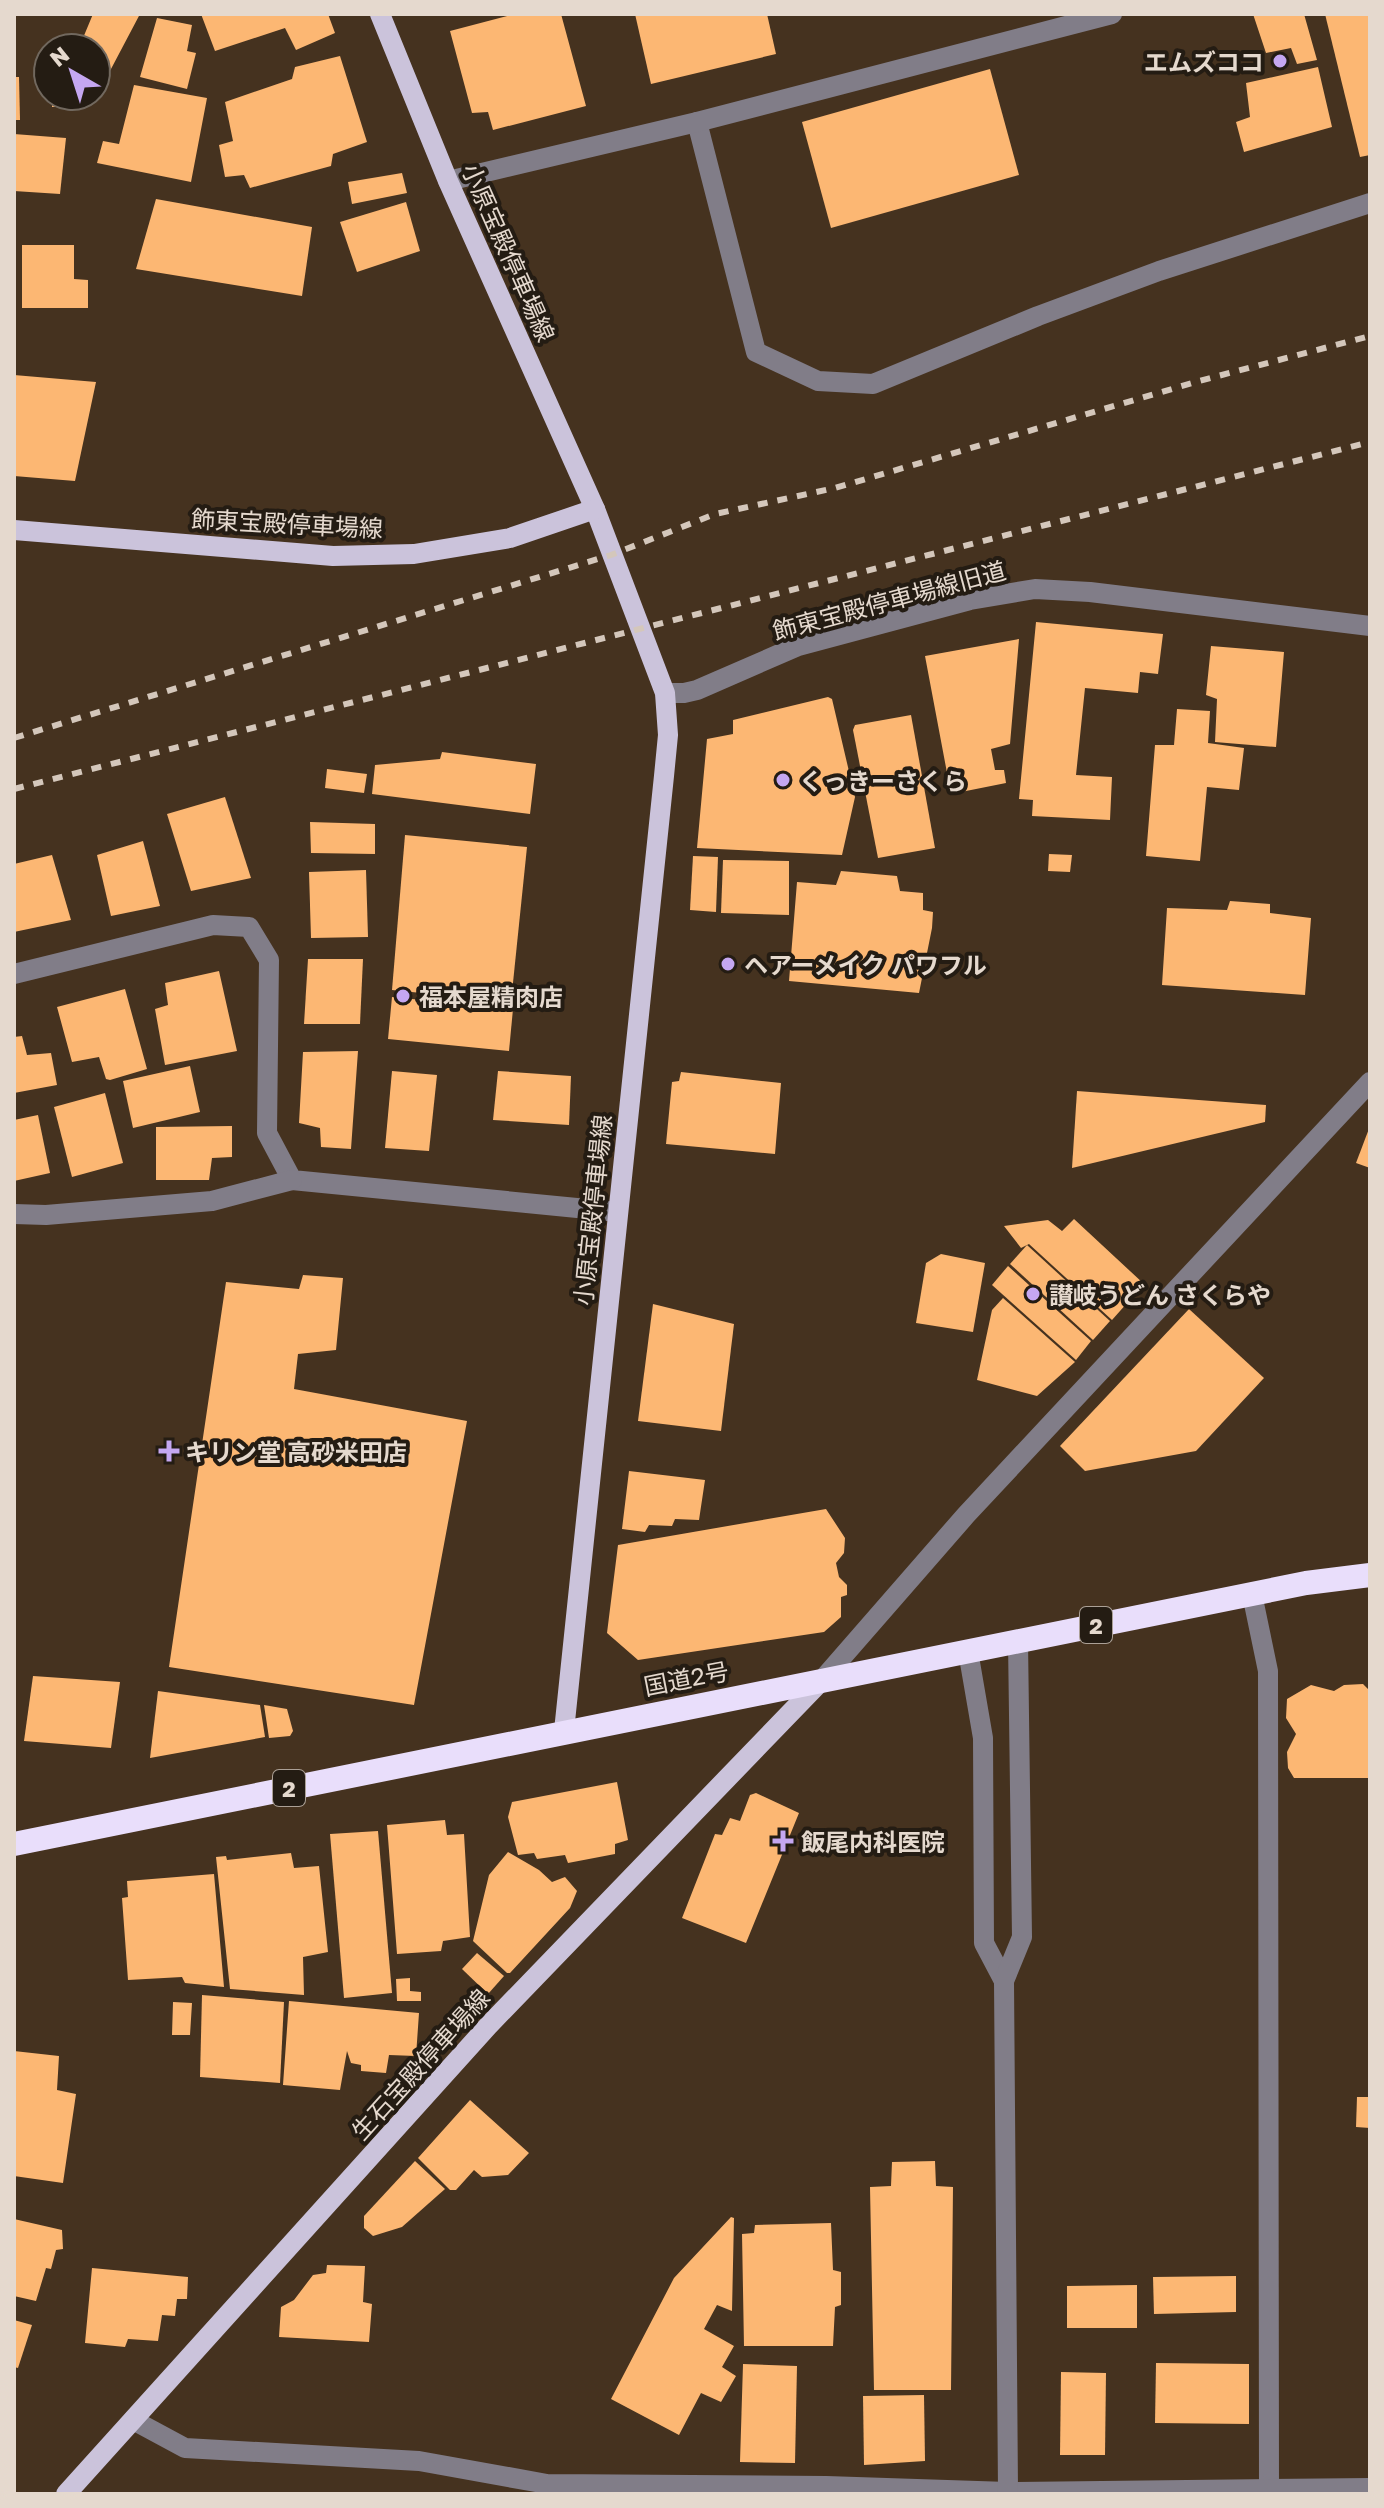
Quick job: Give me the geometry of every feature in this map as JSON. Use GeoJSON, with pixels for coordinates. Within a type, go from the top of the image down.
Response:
{"type":"FeatureCollection","features":[{"type":"Feature","properties":{"kind":"highway","name":"国道2号"},"geometry":{"type":"LineString","coordinates":[[14,1844],[1306,1583],[1370,1575]]}},
{"type":"Feature","properties":{"kind":"main road","name":"小原宝殿停車場線"},"geometry":{"type":"LineString","coordinates":[[380,14],[448,181],[595,509]]}},
{"type":"Feature","properties":{"kind":"main road","name":"飾東宝殿停車場線"},"geometry":{"type":"LineString","coordinates":[[14,530],[333,556],[414,554],[510,538],[595,509]]}},
{"type":"Feature","properties":{"kind":"main road"},"geometry":{"type":"LineString","coordinates":[[595,509],[665,693]]}},
{"type":"Feature","properties":{"kind":"main road","name":"小原宝殿停車場線"},"geometry":{"type":"LineString","coordinates":[[564,1731],[668,735],[665,693]]}},
{"type":"Feature","properties":{"kind":"main road","name":"生石宝殿停車場線"},"geometry":{"type":"LineString","coordinates":[[66,2494],[488,2026],[823,1679]]}},
{"type":"Feature","properties":{"kind":"street"},"geometry":{"type":"LineString","coordinates":[[448,181],[697,122],[1112,14]]}},
{"type":"Feature","properties":{"kind":"street"},"geometry":{"type":"LineString","coordinates":[[697,122],[756,352],[818,381],[873,384],[1038,316],[1159,271],[1370,203]]}},
{"type":"Feature","properties":{"kind":"street","name":"飾東宝殿停車場線旧道"},"geometry":{"type":"LineString","coordinates":[[665,693],[697,690],[798,646],[970,600],[1035,589],[1090,592],[1370,626]]}},
{"type":"Feature","properties":{"kind":"street"},"geometry":{"type":"LineString","coordinates":[[14,974],[213,925],[249,927],[269,960],[267,1133],[292,1180]]}},
{"type":"Feature","properties":{"kind":"street"},"geometry":{"type":"LineString","coordinates":[[823,1679],[966,1515],[1370,1082]]}},
{"type":"Feature","properties":{"kind":"street"},"geometry":{"type":"LineString","coordinates":[[14,1214],[46,1215],[212,1201],[292,1180],[618,1212]]}},
{"type":"Feature","properties":{"kind":"street"},"geometry":{"type":"LineString","coordinates":[[1252,1594],[1268,1671],[1269,2492]]}},
{"type":"Feature","properties":{"kind":"street"},"geometry":{"type":"LineString","coordinates":[[999,2493],[1004,1981],[1022,1937],[1018,1641]]}},
{"type":"Feature","properties":{"kind":"street"},"geometry":{"type":"LineString","coordinates":[[968,1651],[983,1738],[984,1943],[1004,1981]]}},
{"type":"Feature","properties":{"kind":"street"},"geometry":{"type":"LineString","coordinates":[[133,2420],[185,2448],[419,2461],[547,2484],[614,2489],[999,2493],[1269,2492],[1370,2488]]}},
{"type":"Feature","properties":{"kind":"building"},"geometry":{"type":"Polygon","coordinates":[[[93,14],[140,14],[112,67],[112,32],[86,32],[93,14]]]}},
{"type":"Feature","properties":{"kind":"building"},"geometry":{"type":"Polygon","coordinates":[[[201,14],[328,14],[335,33],[296,50],[285,28],[215,51],[201,14]]]}},
{"type":"Feature","properties":{"kind":"building"},"geometry":{"type":"Polygon","coordinates":[[[515,14],[561,14],[586,106],[493,130],[488,112],[472,113],[450,31],[515,14]]]}},
{"type":"Feature","properties":{"kind":"building"},"geometry":{"type":"Polygon","coordinates":[[[635,14],[767,14],[776,54],[651,84],[635,14]]]}},
{"type":"Feature","properties":{"kind":"building"},"geometry":{"type":"Polygon","coordinates":[[[1253,14],[1304,14],[1317,60],[1297,64],[1291,48],[1266,53],[1253,14]]]}},
{"type":"Feature","properties":{"kind":"building"},"geometry":{"type":"Polygon","coordinates":[[[1325,14],[1370,14],[1370,155],[1360,157],[1325,14]]]}},
{"type":"Feature","properties":{"kind":"building"},"geometry":{"type":"Polygon","coordinates":[[[157,18],[192,25],[187,51],[196,53],[187,89],[140,77],[157,18]]]}},
{"type":"Feature","properties":{"kind":"building"},"geometry":{"type":"Polygon","coordinates":[[[340,56],[367,142],[333,154],[331,166],[250,188],[244,175],[225,177],[219,145],[233,141],[225,102],[292,79],[295,67],[340,56]]]}},
{"type":"Feature","properties":{"kind":"building"},"geometry":{"type":"Polygon","coordinates":[[[1318,67],[1332,127],[1244,152],[1236,122],[1250,117],[1246,83],[1318,67]]]}},
{"type":"Feature","properties":{"kind":"building"},"geometry":{"type":"Polygon","coordinates":[[[990,69],[1019,175],[831,228],[802,122],[990,69]]]}},
{"type":"Feature","properties":{"kind":"building"},"geometry":{"type":"Polygon","coordinates":[[[14,77],[19,77],[20,120],[14,120],[14,77]]]}},
{"type":"Feature","properties":{"kind":"building"},"geometry":{"type":"Polygon","coordinates":[[[134,85],[207,98],[191,182],[97,163],[103,141],[119,144],[134,85]]]}},
{"type":"Feature","properties":{"kind":"building"},"geometry":{"type":"Polygon","coordinates":[[[14,134],[66,138],[60,194],[14,191],[14,134]]]}},
{"type":"Feature","properties":{"kind":"building"},"geometry":{"type":"Polygon","coordinates":[[[402,173],[407,193],[352,204],[348,182],[402,173]]]}},
{"type":"Feature","properties":{"kind":"building"},"geometry":{"type":"Polygon","coordinates":[[[156,199],[312,227],[302,296],[136,269],[156,199]]]}},
{"type":"Feature","properties":{"kind":"building"},"geometry":{"type":"Polygon","coordinates":[[[406,202],[420,251],[357,272],[340,222],[406,202]]]}},
{"type":"Feature","properties":{"kind":"building"},"geometry":{"type":"Polygon","coordinates":[[[22,245],[74,245],[74,279],[88,280],[88,308],[22,308],[22,245]]]}},
{"type":"Feature","properties":{"kind":"building"},"geometry":{"type":"Polygon","coordinates":[[[14,375],[96,382],[75,481],[14,476],[14,375]]]}},
{"type":"Feature","properties":{"kind":"building"},"geometry":{"type":"Polygon","coordinates":[[[1036,622],[1163,634],[1158,674],[1140,672],[1138,693],[1085,688],[1076,775],[1112,777],[1110,820],[1032,816],[1033,800],[1019,799],[1036,622]]]}},
{"type":"Feature","properties":{"kind":"building"},"geometry":{"type":"Polygon","coordinates":[[[1019,639],[1010,744],[991,749],[995,770],[1004,770],[1006,783],[951,794],[925,656],[1019,639]]]}},
{"type":"Feature","properties":{"kind":"building"},"geometry":{"type":"Polygon","coordinates":[[[1211,646],[1284,652],[1276,747],[1215,742],[1217,699],[1206,695],[1211,646]]]}},
{"type":"Feature","properties":{"kind":"building"},"geometry":{"type":"Polygon","coordinates":[[[828,697],[832,699],[855,797],[842,855],[697,848],[707,739],[733,734],[733,720],[828,697]]]}},
{"type":"Feature","properties":{"kind":"building"},"geometry":{"type":"Polygon","coordinates":[[[1177,709],[1210,711],[1208,743],[1244,748],[1239,790],[1207,787],[1200,861],[1146,856],[1155,745],[1174,745],[1177,709]]]}},
{"type":"Feature","properties":{"kind":"building"},"geometry":{"type":"Polygon","coordinates":[[[911,715],[935,848],[878,858],[853,730],[855,725],[911,715]]]}},
{"type":"Feature","properties":{"kind":"building"},"geometry":{"type":"Polygon","coordinates":[[[442,752],[536,764],[530,814],[372,794],[375,765],[440,759],[442,752]]]}},
{"type":"Feature","properties":{"kind":"building"},"geometry":{"type":"Polygon","coordinates":[[[327,769],[367,774],[364,793],[325,788],[327,769]]]}},
{"type":"Feature","properties":{"kind":"building"},"geometry":{"type":"Polygon","coordinates":[[[225,797],[251,878],[191,891],[167,814],[225,797]]]}},
{"type":"Feature","properties":{"kind":"building"},"geometry":{"type":"Polygon","coordinates":[[[310,822],[375,824],[375,854],[311,853],[310,822]]]}},
{"type":"Feature","properties":{"kind":"building"},"geometry":{"type":"Polygon","coordinates":[[[405,835],[527,847],[511,1002],[392,990],[405,835]]]}},
{"type":"Feature","properties":{"kind":"building"},"geometry":{"type":"Polygon","coordinates":[[[143,841],[160,906],[111,916],[97,855],[143,841]]]}},
{"type":"Feature","properties":{"kind":"building"},"geometry":{"type":"Polygon","coordinates":[[[1049,854],[1072,855],[1070,872],[1048,871],[1049,854]]]}},
{"type":"Feature","properties":{"kind":"building"},"geometry":{"type":"Polygon","coordinates":[[[52,855],[71,920],[14,932],[14,864],[52,855]]]}},
{"type":"Feature","properties":{"kind":"building"},"geometry":{"type":"Polygon","coordinates":[[[693,856],[718,857],[716,912],[690,910],[693,856]]]}},
{"type":"Feature","properties":{"kind":"building"},"geometry":{"type":"Polygon","coordinates":[[[723,860],[789,861],[789,915],[721,913],[723,860]]]}},
{"type":"Feature","properties":{"kind":"building"},"geometry":{"type":"Polygon","coordinates":[[[366,870],[368,937],[311,938],[309,872],[366,870]]]}},
{"type":"Feature","properties":{"kind":"building"},"geometry":{"type":"Polygon","coordinates":[[[841,871],[897,876],[900,891],[923,893],[923,910],[933,912],[919,993],[789,981],[797,882],[836,885],[841,871]]]}},
{"type":"Feature","properties":{"kind":"building"},"geometry":{"type":"Polygon","coordinates":[[[1230,901],[1270,904],[1270,913],[1311,918],[1305,995],[1162,985],[1167,908],[1227,910],[1230,901]]]}},
{"type":"Feature","properties":{"kind":"building"},"geometry":{"type":"Polygon","coordinates":[[[308,959],[363,959],[360,1024],[304,1024],[308,959]]]}},
{"type":"Feature","properties":{"kind":"building"},"geometry":{"type":"Polygon","coordinates":[[[219,971],[237,1051],[165,1065],[155,1009],[168,1005],[165,983],[219,971]]]}},
{"type":"Feature","properties":{"kind":"building"},"geometry":{"type":"Polygon","coordinates":[[[125,989],[147,1069],[110,1080],[106,1079],[99,1057],[72,1062],[57,1007],[125,989]]]}},
{"type":"Feature","properties":{"kind":"building"},"geometry":{"type":"Polygon","coordinates":[[[392,997],[513,1009],[509,1051],[388,1039],[392,997]]]}},
{"type":"Feature","properties":{"kind":"building"},"geometry":{"type":"Polygon","coordinates":[[[22,1036],[27,1055],[51,1053],[57,1085],[14,1093],[14,1037],[22,1036]]]}},
{"type":"Feature","properties":{"kind":"building"},"geometry":{"type":"Polygon","coordinates":[[[358,1051],[351,1149],[321,1147],[320,1128],[299,1123],[303,1052],[358,1051]]]}},
{"type":"Feature","properties":{"kind":"building"},"geometry":{"type":"Polygon","coordinates":[[[190,1066],[200,1112],[133,1128],[123,1081],[190,1066]]]}},
{"type":"Feature","properties":{"kind":"building"},"geometry":{"type":"Polygon","coordinates":[[[392,1071],[437,1075],[429,1151],[385,1148],[392,1071]]]}},
{"type":"Feature","properties":{"kind":"building"},"geometry":{"type":"Polygon","coordinates":[[[498,1071],[571,1076],[569,1125],[493,1120],[498,1071]]]}},
{"type":"Feature","properties":{"kind":"building"},"geometry":{"type":"Polygon","coordinates":[[[681,1072],[781,1083],[775,1154],[666,1144],[672,1082],[679,1081],[681,1072]]]}},
{"type":"Feature","properties":{"kind":"building"},"geometry":{"type":"Polygon","coordinates":[[[1077,1091],[1266,1105],[1265,1122],[1072,1168],[1077,1091]]]}},
{"type":"Feature","properties":{"kind":"building"},"geometry":{"type":"Polygon","coordinates":[[[105,1093],[123,1163],[72,1177],[54,1107],[105,1093]]]}},
{"type":"Feature","properties":{"kind":"building"},"geometry":{"type":"Polygon","coordinates":[[[38,1115],[50,1173],[14,1181],[14,1120],[38,1115]]]}},
{"type":"Feature","properties":{"kind":"building"},"geometry":{"type":"Polygon","coordinates":[[[232,1126],[232,1157],[212,1158],[209,1180],[156,1180],[156,1127],[232,1126]]]}},
{"type":"Feature","properties":{"kind":"building"},"geometry":{"type":"Polygon","coordinates":[[[1370,1126],[1370,1168],[1356,1163],[1370,1126]]]}},
{"type":"Feature","properties":{"kind":"building"},"geometry":{"type":"Polygon","coordinates":[[[1074,1219],[1144,1284],[1112,1320],[1029,1244],[1021,1248],[1004,1226],[1048,1220],[1062,1231],[1074,1219]]]}},
{"type":"Feature","properties":{"kind":"building"},"geometry":{"type":"Polygon","coordinates":[[[1027,1245],[1110,1321],[1093,1340],[1010,1264],[1027,1245]]]}},
{"type":"Feature","properties":{"kind":"building"},"geometry":{"type":"Polygon","coordinates":[[[941,1254],[985,1263],[973,1332],[916,1323],[926,1263],[941,1254]]]}},
{"type":"Feature","properties":{"kind":"building"},"geometry":{"type":"Polygon","coordinates":[[[1008,1266],[1091,1341],[1076,1360],[992,1285],[1008,1266]]]}},
{"type":"Feature","properties":{"kind":"building"},"geometry":{"type":"Polygon","coordinates":[[[303,1275],[343,1278],[336,1350],[298,1354],[294,1389],[467,1421],[414,1705],[169,1667],[226,1282],[299,1289],[303,1275]]]}},
{"type":"Feature","properties":{"kind":"building"},"geometry":{"type":"Polygon","coordinates":[[[1003,1298],[1075,1362],[1037,1396],[977,1380],[992,1310],[1003,1298]]]}},
{"type":"Feature","properties":{"kind":"building"},"geometry":{"type":"Polygon","coordinates":[[[653,1304],[734,1324],[721,1431],[638,1421],[653,1304]]]}},
{"type":"Feature","properties":{"kind":"building"},"geometry":{"type":"Polygon","coordinates":[[[1189,1309],[1264,1378],[1196,1451],[1085,1471],[1060,1446],[1189,1309]]]}},
{"type":"Feature","properties":{"kind":"building"},"geometry":{"type":"Polygon","coordinates":[[[629,1471],[705,1480],[699,1520],[675,1519],[672,1526],[649,1525],[645,1532],[622,1529],[629,1471]]]}},
{"type":"Feature","properties":{"kind":"building"},"geometry":{"type":"Polygon","coordinates":[[[826,1509],[845,1538],[844,1553],[836,1563],[839,1577],[847,1585],[847,1595],[841,1597],[841,1617],[824,1632],[638,1660],[607,1633],[618,1545],[826,1509]]]}},
{"type":"Feature","properties":{"kind":"building"},"geometry":{"type":"Polygon","coordinates":[[[33,1676],[120,1682],[111,1748],[24,1741],[33,1676]]]}},
{"type":"Feature","properties":{"kind":"building"},"geometry":{"type":"Polygon","coordinates":[[[1363,1684],[1370,1691],[1370,1778],[1294,1778],[1288,1768],[1287,1752],[1296,1734],[1286,1718],[1287,1699],[1311,1685],[1334,1691],[1344,1685],[1363,1684]]]}},
{"type":"Feature","properties":{"kind":"building"},"geometry":{"type":"Polygon","coordinates":[[[158,1691],[260,1705],[265,1737],[150,1758],[158,1691]]]}},
{"type":"Feature","properties":{"kind":"building"},"geometry":{"type":"Polygon","coordinates":[[[264,1705],[287,1709],[293,1731],[290,1736],[269,1738],[264,1705]]]}},
{"type":"Feature","properties":{"kind":"building"},"geometry":{"type":"Polygon","coordinates":[[[617,1782],[628,1840],[615,1844],[615,1854],[568,1863],[565,1855],[537,1859],[534,1853],[518,1855],[508,1817],[512,1802],[617,1782]]]}},
{"type":"Feature","properties":{"kind":"building"},"geometry":{"type":"Polygon","coordinates":[[[756,1793],[799,1813],[746,1943],[682,1918],[715,1834],[722,1835],[730,1818],[740,1821],[750,1795],[756,1793]]]}},
{"type":"Feature","properties":{"kind":"building"},"geometry":{"type":"Polygon","coordinates":[[[445,1820],[447,1835],[464,1834],[470,1937],[443,1941],[441,1951],[397,1954],[387,1825],[445,1820]]]}},
{"type":"Feature","properties":{"kind":"building"},"geometry":{"type":"Polygon","coordinates":[[[378,1831],[392,1993],[344,1998],[330,1834],[378,1831]]]}},
{"type":"Feature","properties":{"kind":"building"},"geometry":{"type":"Polygon","coordinates":[[[508,1852],[539,1870],[552,1882],[565,1877],[577,1891],[570,1908],[510,1973],[473,1941],[489,1875],[508,1852]]]}},
{"type":"Feature","properties":{"kind":"building"},"geometry":{"type":"Polygon","coordinates":[[[291,1853],[294,1868],[319,1866],[328,1952],[303,1957],[304,1995],[230,1989],[216,1857],[226,1856],[227,1860],[291,1853]]]}},
{"type":"Feature","properties":{"kind":"building"},"geometry":{"type":"Polygon","coordinates":[[[214,1874],[224,1987],[185,1983],[182,1977],[128,1980],[122,1898],[128,1897],[127,1881],[214,1874]]]}},
{"type":"Feature","properties":{"kind":"building"},"geometry":{"type":"Polygon","coordinates":[[[477,1953],[504,1976],[488,1994],[462,1969],[477,1953]]]}},
{"type":"Feature","properties":{"kind":"building"},"geometry":{"type":"Polygon","coordinates":[[[410,1978],[410,1991],[421,1992],[421,2001],[397,2001],[396,1979],[410,1978]]]}},
{"type":"Feature","properties":{"kind":"building"},"geometry":{"type":"Polygon","coordinates":[[[202,1995],[284,2002],[280,2083],[200,2077],[202,1995]]]}},
{"type":"Feature","properties":{"kind":"building"},"geometry":{"type":"Polygon","coordinates":[[[289,2001],[419,2013],[416,2056],[389,2055],[386,2073],[361,2071],[361,2065],[351,2063],[347,2051],[340,2090],[283,2085],[289,2001]]]}},
{"type":"Feature","properties":{"kind":"building"},"geometry":{"type":"Polygon","coordinates":[[[173,2002],[192,2003],[190,2035],[172,2035],[173,2002]]]}},
{"type":"Feature","properties":{"kind":"building"},"geometry":{"type":"Polygon","coordinates":[[[14,2051],[59,2056],[57,2090],[76,2094],[63,2183],[14,2176],[14,2051]]]}},
{"type":"Feature","properties":{"kind":"building"},"geometry":{"type":"Polygon","coordinates":[[[1357,2097],[1370,2097],[1370,2128],[1356,2127],[1357,2097]]]}},
{"type":"Feature","properties":{"kind":"building"},"geometry":{"type":"Polygon","coordinates":[[[470,2100],[529,2153],[508,2175],[482,2177],[474,2170],[456,2190],[450,2190],[418,2158],[470,2100]]]}},
{"type":"Feature","properties":{"kind":"building"},"geometry":{"type":"Polygon","coordinates":[[[415,2161],[445,2189],[402,2227],[373,2236],[364,2228],[364,2216],[415,2161]]]}},
{"type":"Feature","properties":{"kind":"building"},"geometry":{"type":"Polygon","coordinates":[[[935,2161],[936,2186],[953,2187],[951,2390],[874,2390],[870,2187],[891,2186],[892,2162],[935,2161]]]}},
{"type":"Feature","properties":{"kind":"building"},"geometry":{"type":"Polygon","coordinates":[[[731,2217],[734,2218],[732,2311],[717,2305],[704,2329],[734,2346],[722,2367],[736,2376],[721,2402],[701,2393],[679,2435],[611,2399],[674,2278],[731,2217]]]}},
{"type":"Feature","properties":{"kind":"building"},"geometry":{"type":"Polygon","coordinates":[[[14,2219],[62,2230],[63,2249],[56,2250],[51,2269],[46,2268],[36,2301],[14,2296],[14,2219]]]}},
{"type":"Feature","properties":{"kind":"building"},"geometry":{"type":"Polygon","coordinates":[[[831,2223],[833,2270],[841,2272],[841,2305],[835,2307],[833,2346],[744,2346],[742,2234],[754,2233],[755,2225],[831,2223]]]}},
{"type":"Feature","properties":{"kind":"building"},"geometry":{"type":"Polygon","coordinates":[[[327,2265],[365,2266],[363,2302],[372,2304],[369,2342],[279,2337],[281,2307],[294,2300],[313,2275],[326,2273],[327,2265]]]}},
{"type":"Feature","properties":{"kind":"building"},"geometry":{"type":"Polygon","coordinates":[[[92,2268],[188,2277],[187,2299],[177,2299],[175,2316],[162,2315],[158,2341],[128,2339],[125,2347],[85,2343],[92,2268]]]}},
{"type":"Feature","properties":{"kind":"building"},"geometry":{"type":"Polygon","coordinates":[[[1236,2276],[1236,2312],[1154,2314],[1153,2277],[1236,2276]]]}},
{"type":"Feature","properties":{"kind":"building"},"geometry":{"type":"Polygon","coordinates":[[[1137,2285],[1137,2328],[1067,2328],[1067,2286],[1137,2285]]]}},
{"type":"Feature","properties":{"kind":"building"},"geometry":{"type":"Polygon","coordinates":[[[14,2320],[32,2325],[18,2368],[14,2367],[14,2320]]]}},
{"type":"Feature","properties":{"kind":"building"},"geometry":{"type":"Polygon","coordinates":[[[1156,2363],[1249,2364],[1249,2424],[1155,2423],[1156,2363]]]}},
{"type":"Feature","properties":{"kind":"building"},"geometry":{"type":"Polygon","coordinates":[[[743,2364],[797,2366],[795,2463],[740,2462],[743,2364]]]}},
{"type":"Feature","properties":{"kind":"building"},"geometry":{"type":"Polygon","coordinates":[[[1061,2372],[1106,2373],[1105,2455],[1060,2455],[1061,2372]]]}},
{"type":"Feature","properties":{"kind":"building"},"geometry":{"type":"Polygon","coordinates":[[[924,2395],[925,2461],[864,2465],[863,2396],[924,2395]]]}},
{"type":"Feature","properties":{"kind":"railway"},"geometry":{"type":"LineString","coordinates":[[14,738],[611,555],[715,514],[835,488],[1199,381],[1370,336]]}},
{"type":"Feature","properties":{"kind":"railway"},"geometry":{"type":"LineString","coordinates":[[14,789],[1370,442]]}},
{"type":"Feature","properties":{"kind":"place","name":"エムズココ"},"geometry":{"type":"Point","coordinates":[1280,61]}},
{"type":"Feature","properties":{"kind":"place","name":"くっきーさくら"},"geometry":{"type":"Point","coordinates":[783,780]}},
{"type":"Feature","properties":{"kind":"place","name":"ヘアーメイク パワフル"},"geometry":{"type":"Point","coordinates":[728,964]}},
{"type":"Feature","properties":{"kind":"place","name":"福本屋精肉店"},"geometry":{"type":"Point","coordinates":[403,996]}},
{"type":"Feature","properties":{"kind":"place","name":"讃岐うどん さくらや"},"geometry":{"type":"Point","coordinates":[1033,1294]}},
{"type":"Feature","properties":{"kind":"place","name":"キリン堂 高砂米田店"},"geometry":{"type":"Point","coordinates":[169,1451]}},
{"type":"Feature","properties":{"kind":"place","name":"飯尾内科医院"},"geometry":{"type":"Point","coordinates":[783,1841]}}]}
